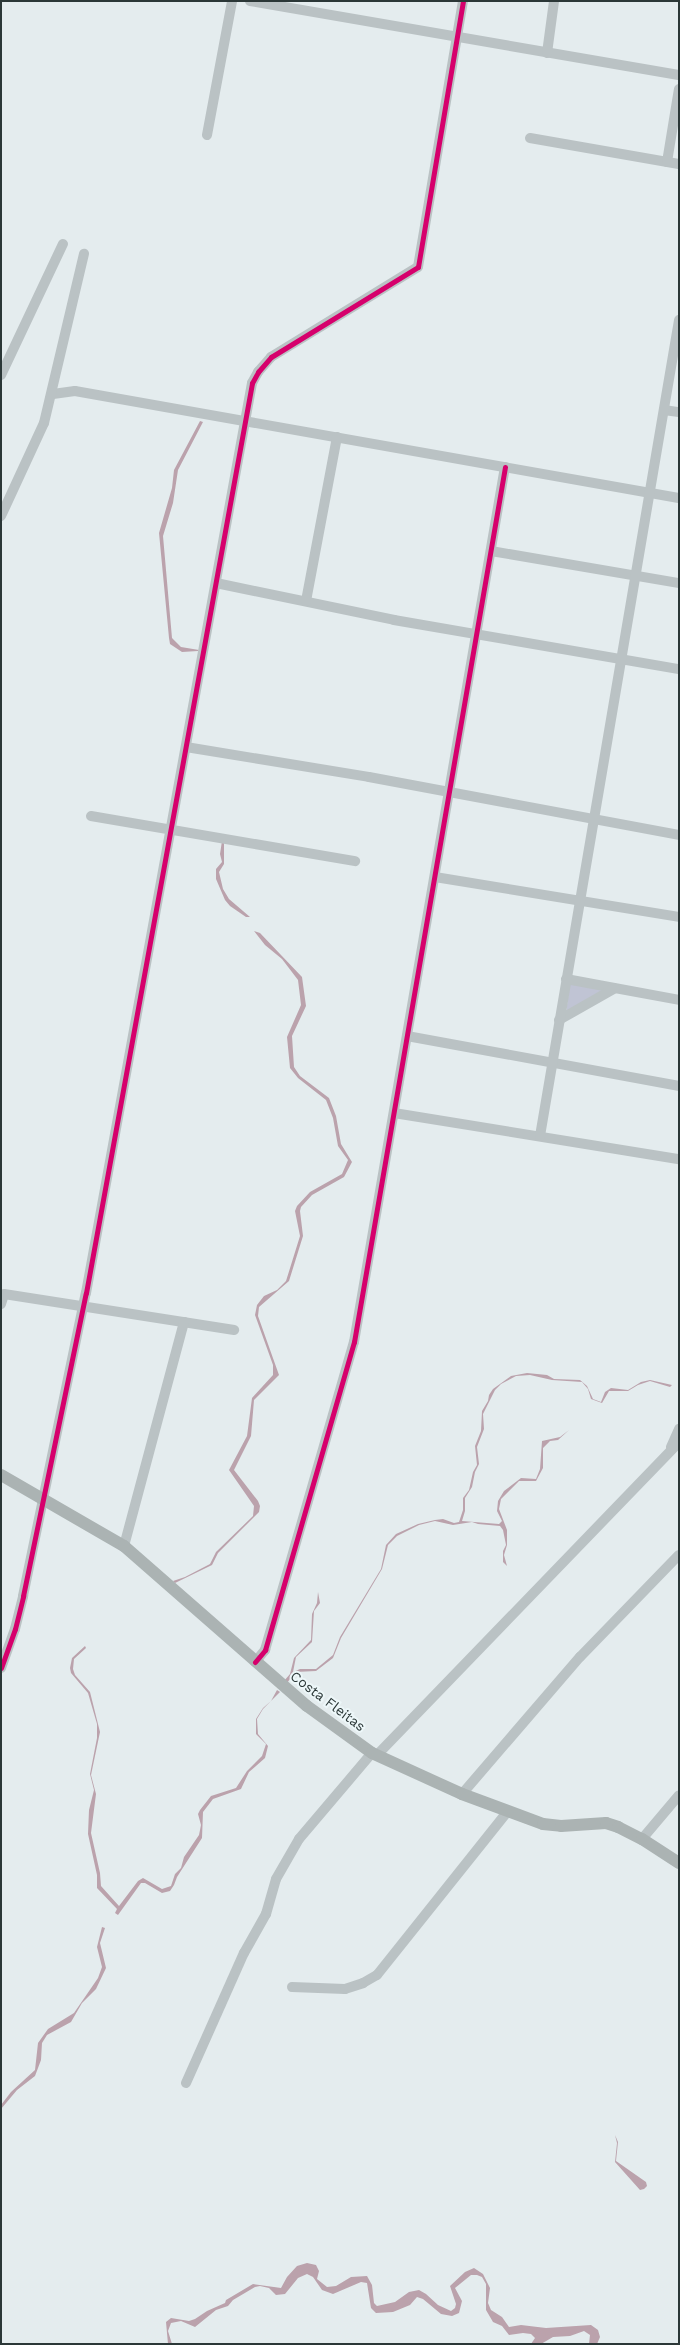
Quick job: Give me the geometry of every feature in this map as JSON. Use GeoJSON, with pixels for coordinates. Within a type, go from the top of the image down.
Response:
{"type":"FeatureCollection","features":[{"type":"Feature","properties":{"kind":"main road","name":"Costa Fleitas"},"geometry":{"type":"LineString","coordinates":[[1,1475],[124,1546],[307,1706],[374,1754],[506,1812],[552,1825],[606,1823],[642,1838],[679,1864]]}},
{"type":"Feature","properties":{"kind":"street"},"geometry":{"type":"LineString","coordinates":[[207,135],[232,1]]}},
{"type":"Feature","properties":{"kind":"street"},"geometry":{"type":"LineString","coordinates":[[250,1],[679,75]]}},
{"type":"Feature","properties":{"kind":"street"},"geometry":{"type":"LineString","coordinates":[[1,1668],[16,1629],[84,1306],[252,384],[258,372],[271,357],[418,267],[463,1]]}},
{"type":"Feature","properties":{"kind":"street"},"geometry":{"type":"LineString","coordinates":[[547,52],[554,1]]}},
{"type":"Feature","properties":{"kind":"street"},"geometry":{"type":"LineString","coordinates":[[667,162],[679,89]]}},
{"type":"Feature","properties":{"kind":"street"},"geometry":{"type":"LineString","coordinates":[[530,138],[679,164]]}},
{"type":"Feature","properties":{"kind":"street"},"geometry":{"type":"LineString","coordinates":[[1,375],[63,244]]}},
{"type":"Feature","properties":{"kind":"street"},"geometry":{"type":"LineString","coordinates":[[1,516],[23,464],[41,431],[53,394],[84,254]]}},
{"type":"Feature","properties":{"kind":"street"},"geometry":{"type":"LineString","coordinates":[[540,1136],[678,325]]}},
{"type":"Feature","properties":{"kind":"street"},"geometry":{"type":"LineString","coordinates":[[53,394],[74,391],[679,498]]}},
{"type":"Feature","properties":{"kind":"street"},"geometry":{"type":"LineString","coordinates":[[664,410],[679,412]]}},
{"type":"Feature","properties":{"kind":"street"},"geometry":{"type":"LineString","coordinates":[[306,601],[337,437]]}},
{"type":"Feature","properties":{"kind":"street"},"geometry":{"type":"LineString","coordinates":[[255,1662],[264,1650],[354,1342],[506,467]]}},
{"type":"Feature","properties":{"kind":"street"},"geometry":{"type":"LineString","coordinates":[[491,551],[679,583]]}},
{"type":"Feature","properties":{"kind":"street"},"geometry":{"type":"LineString","coordinates":[[216,583],[394,620],[679,669]]}},
{"type":"Feature","properties":{"kind":"street"},"geometry":{"type":"LineString","coordinates":[[186,747],[449,792],[679,835]]}},
{"type":"Feature","properties":{"kind":"street"},"geometry":{"type":"LineString","coordinates":[[91,816],[355,861]]}},
{"type":"Feature","properties":{"kind":"street"},"geometry":{"type":"LineString","coordinates":[[435,876],[679,917]]}},
{"type":"Feature","properties":{"kind":"street"},"geometry":{"type":"LineString","coordinates":[[566,979],[679,1000]]}},
{"type":"Feature","properties":{"kind":"street"},"geometry":{"type":"LineString","coordinates":[[559,1020],[615,988]]}},
{"type":"Feature","properties":{"kind":"street"},"geometry":{"type":"LineString","coordinates":[[407,1036],[679,1086]]}},
{"type":"Feature","properties":{"kind":"street"},"geometry":{"type":"LineString","coordinates":[[394,1113],[679,1158]]}},
{"type":"Feature","properties":{"kind":"street"},"geometry":{"type":"LineString","coordinates":[[1,1304],[4,1294],[234,1330]]}},
{"type":"Feature","properties":{"kind":"street"},"geometry":{"type":"LineString","coordinates":[[124,1546],[184,1322]]}},
{"type":"Feature","properties":{"kind":"street"},"geometry":{"type":"LineString","coordinates":[[669,1452],[679,1429]]}},
{"type":"Feature","properties":{"kind":"street"},"geometry":{"type":"LineString","coordinates":[[186,2084],[244,1953],[266,1914],[276,1879],[299,1839],[374,1754],[679,1442]]}},
{"type":"Feature","properties":{"kind":"street"},"geometry":{"type":"LineString","coordinates":[[462,1794],[580,1656],[679,1555]]}},
{"type":"Feature","properties":{"kind":"street"},"geometry":{"type":"LineString","coordinates":[[642,1838],[679,1795]]}},
{"type":"Feature","properties":{"kind":"street"},"geometry":{"type":"LineString","coordinates":[[292,1987],[345,1989],[363,1983],[377,1975],[506,1812]]}},
{"type":"Feature","properties":{"kind":"shaded area"},"geometry":{"type":"Polygon","coordinates":[[[200,421],[203,422],[178,470],[173,503],[163,536],[172,638],[181,647],[199,650],[182,652],[170,644],[159,533],[172,488],[174,470],[200,421]]]}},
{"type":"Feature","properties":{"kind":"shaded area"},"geometry":{"type":"Polygon","coordinates":[[[222,841],[224,842],[224,864],[219,872],[223,889],[229,899],[250,917],[246,917],[230,906],[225,900],[216,879],[216,869],[222,862],[220,854],[222,841]]]}},
{"type":"Feature","properties":{"kind":"shaded area"},"geometry":{"type":"Polygon","coordinates":[[[254,931],[260,933],[302,977],[306,1006],[292,1036],[294,1067],[300,1076],[329,1098],[336,1116],[341,1144],[352,1162],[344,1177],[312,1195],[301,1207],[303,1236],[289,1281],[259,1307],[258,1316],[279,1375],[254,1400],[251,1436],[234,1470],[258,1501],[260,1506],[259,1512],[218,1553],[212,1565],[175,1583],[173,1581],[210,1564],[216,1552],[253,1516],[254,1506],[229,1470],[247,1436],[252,1398],[273,1375],[273,1365],[255,1315],[257,1305],[264,1296],[277,1290],[286,1281],[300,1236],[295,1211],[297,1206],[310,1192],[342,1174],[348,1160],[338,1146],[333,1118],[326,1100],[298,1078],[290,1068],[287,1037],[301,1005],[298,980],[282,959],[265,945],[254,931]]]}},
{"type":"Feature","properties":{"kind":"shaded area"},"geometry":{"type":"Polygon","coordinates":[[[570,984],[604,990],[566,1012],[570,984]]]}},
{"type":"Feature","properties":{"kind":"shaded area"},"geometry":{"type":"Polygon","coordinates":[[[527,1373],[547,1375],[554,1379],[580,1380],[587,1386],[593,1399],[601,1402],[605,1392],[611,1388],[628,1390],[641,1382],[650,1380],[672,1385],[670,1387],[650,1381],[628,1391],[609,1391],[602,1403],[591,1399],[588,1389],[582,1382],[552,1380],[530,1375],[516,1376],[501,1384],[495,1390],[483,1414],[484,1429],[477,1447],[479,1464],[472,1487],[465,1498],[465,1511],[462,1521],[499,1524],[502,1521],[497,1511],[498,1501],[504,1491],[521,1478],[536,1479],[540,1469],[542,1441],[560,1437],[569,1430],[558,1440],[550,1441],[543,1448],[543,1468],[536,1481],[519,1481],[501,1499],[499,1509],[507,1530],[507,1545],[504,1555],[507,1566],[503,1562],[503,1551],[506,1545],[503,1530],[500,1526],[472,1522],[453,1525],[435,1521],[419,1525],[397,1536],[388,1545],[382,1569],[341,1638],[333,1658],[316,1671],[295,1672],[287,1683],[284,1681],[290,1674],[294,1658],[311,1640],[312,1614],[317,1603],[318,1592],[320,1603],[314,1611],[312,1642],[296,1657],[293,1672],[300,1669],[316,1669],[333,1655],[340,1637],[381,1569],[386,1545],[396,1534],[418,1524],[435,1520],[443,1519],[454,1523],[459,1522],[463,1510],[463,1498],[469,1490],[473,1472],[477,1465],[475,1446],[481,1431],[482,1411],[489,1395],[493,1389],[511,1376],[527,1373]]]}},
{"type":"Feature","properties":{"kind":"shaded area"},"geometry":{"type":"Polygon","coordinates":[[[85,1646],[86,1648],[74,1659],[73,1669],[75,1675],[90,1692],[100,1732],[91,1775],[96,1794],[91,1833],[101,1886],[119,1906],[138,1881],[143,1878],[162,1889],[171,1886],[175,1874],[181,1868],[184,1857],[199,1835],[201,1825],[198,1814],[200,1810],[211,1796],[236,1788],[247,1771],[262,1756],[266,1744],[256,1734],[256,1719],[263,1708],[271,1701],[257,1719],[258,1734],[268,1746],[265,1758],[249,1772],[241,1789],[213,1799],[203,1812],[202,1838],[170,1891],[162,1893],[145,1883],[141,1883],[118,1915],[115,1913],[117,1909],[97,1888],[97,1875],[88,1834],[89,1810],[94,1790],[90,1774],[97,1738],[97,1724],[88,1693],[71,1673],[72,1658],[85,1646]]]}},
{"type":"Feature","properties":{"kind":"shaded area"},"geometry":{"type":"Polygon","coordinates":[[[277,1690],[280,1692],[271,1701],[277,1690]]]}},
{"type":"Feature","properties":{"kind":"shaded area"},"geometry":{"type":"Polygon","coordinates":[[[102,1927],[105,1928],[100,1943],[106,1968],[96,1989],[82,2003],[71,2022],[47,2035],[42,2043],[41,2060],[35,2076],[17,2090],[1,2109],[1,2105],[11,2092],[35,2070],[38,2043],[48,2029],[74,2013],[98,1978],[102,1967],[97,1947],[102,1927]]]}},
{"type":"Feature","properties":{"kind":"shaded area"},"geometry":{"type":"Polygon","coordinates":[[[615,2135],[618,2142],[616,2161],[646,2182],[647,2186],[644,2189],[640,2190],[615,2162],[617,2143],[615,2135]]]}},
{"type":"Feature","properties":{"kind":"shaded area"},"geometry":{"type":"Polygon","coordinates":[[[307,2263],[316,2265],[319,2271],[317,2279],[327,2287],[336,2286],[351,2277],[367,2276],[372,2285],[374,2303],[377,2306],[395,2302],[409,2292],[419,2290],[438,2305],[451,2311],[455,2308],[456,2304],[450,2286],[465,2272],[474,2268],[483,2274],[490,2288],[488,2303],[491,2310],[502,2317],[509,2327],[521,2325],[546,2328],[591,2325],[598,2330],[600,2337],[597,2344],[589,2344],[590,2335],[584,2331],[570,2336],[553,2337],[541,2344],[531,2344],[535,2338],[531,2334],[509,2335],[502,2326],[493,2322],[486,2310],[486,2284],[482,2277],[477,2275],[471,2275],[455,2288],[462,2301],[459,2313],[452,2316],[441,2314],[423,2299],[417,2297],[410,2305],[393,2312],[376,2313],[371,2308],[367,2283],[361,2282],[333,2294],[322,2290],[313,2277],[307,2274],[298,2278],[285,2294],[276,2295],[269,2288],[255,2287],[233,2300],[228,2306],[216,2310],[195,2327],[181,2321],[171,2323],[168,2331],[172,2344],[168,2344],[166,2322],[171,2318],[189,2321],[195,2319],[225,2303],[226,2300],[253,2284],[281,2288],[287,2277],[297,2266],[307,2263]]]}},
{"type":"Feature","properties":{"kind":"cycle path"},"geometry":{"type":"LineString","coordinates":[[1,1668],[15,1629],[23,1596],[86,1293],[252,383],[258,372],[271,357],[418,267],[463,1]]}},
{"type":"Feature","properties":{"kind":"cycle path"},"geometry":{"type":"LineString","coordinates":[[255,1662],[265,1650],[354,1342],[505,467]]}}]}
